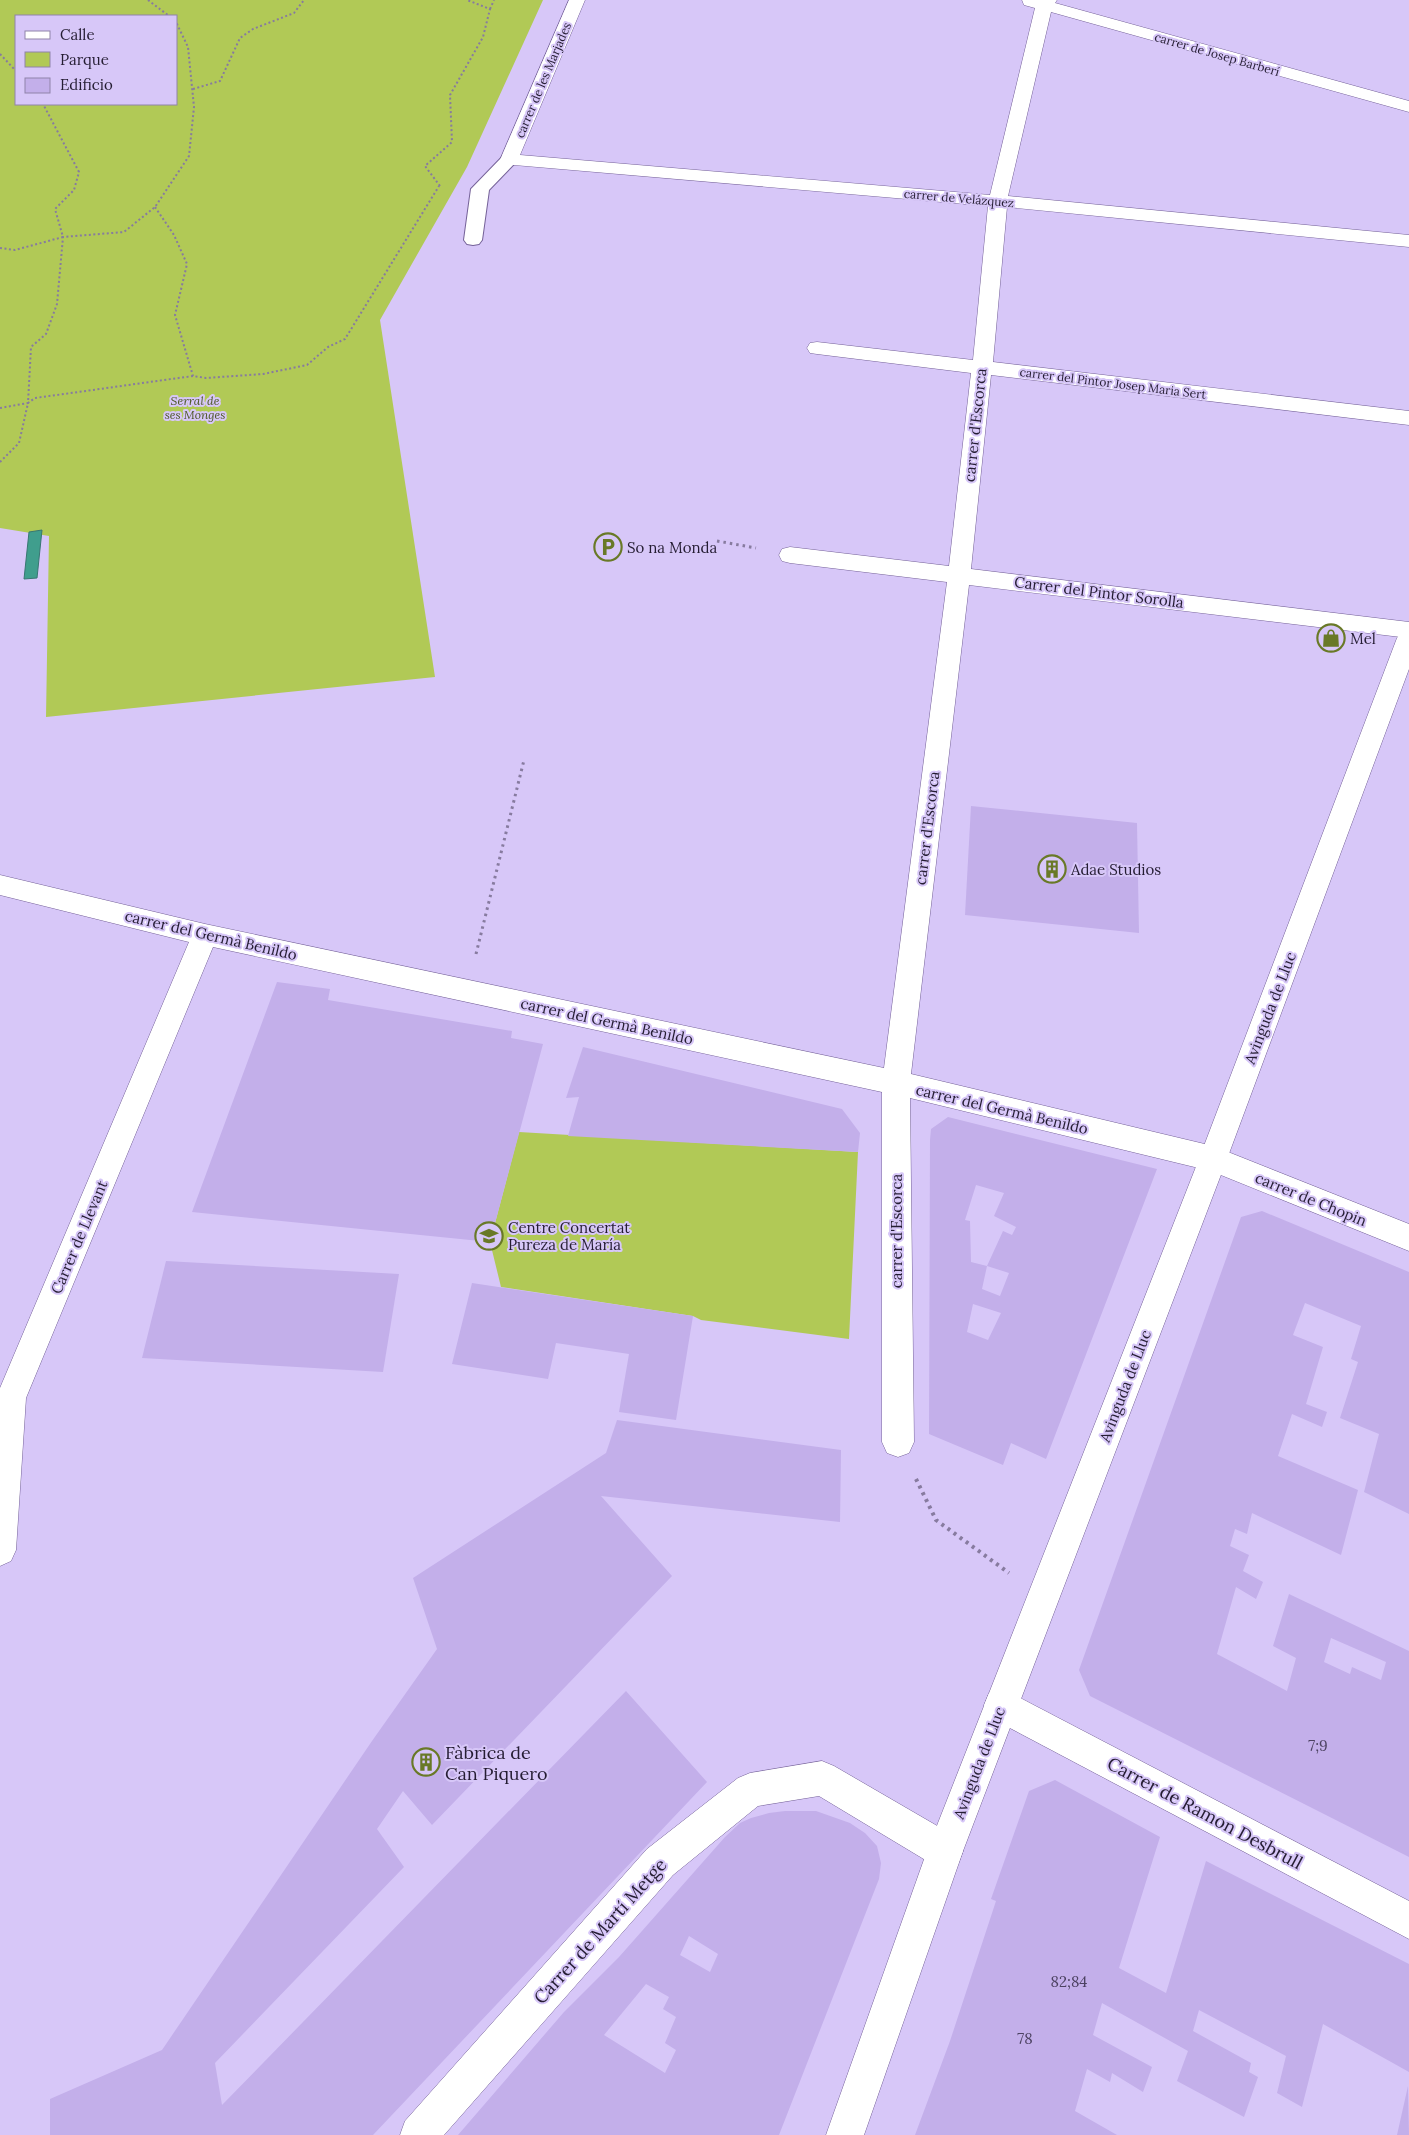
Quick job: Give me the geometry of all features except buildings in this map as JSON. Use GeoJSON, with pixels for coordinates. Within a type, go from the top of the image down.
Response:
{"type":"FeatureCollection","features":[{"type":"Feature","properties":{"kind":"street","name":"carrer de les Marjades"},"geometry":{"type":"LineString","coordinates":[[509,160],[577,0]]}},
{"type":"Feature","properties":{"kind":"street","name":"carrer de Josep Barberí"},"geometry":{"type":"LineString","coordinates":[[1040,2],[1409,107]]}},
{"type":"Feature","properties":{"kind":"street","name":"carrer d'Escorca"},"geometry":{"type":"LineString","coordinates":[[898,1442],[896,1083],[959,575],[998,201],[1040,2]]}},
{"type":"Feature","properties":{"kind":"street","name":"carrer de Velázquez"},"geometry":{"type":"LineString","coordinates":[[509,160],[998,201],[1409,241]]}},
{"type":"Feature","properties":{"kind":"street","name":"carrer del Pintor Josep Maria Sert"},"geometry":{"type":"LineString","coordinates":[[816,348],[1409,418]]}},
{"type":"Feature","properties":{"kind":"street","name":"Carrer del Pintor Sorolla"},"geometry":{"type":"LineString","coordinates":[[790,555],[1409,630]]}},
{"type":"Feature","properties":{"kind":"street","name":"Avinguda de Lluc"},"geometry":{"type":"LineString","coordinates":[[845,2135],[945,1851],[1042,1597],[1214,1159],[1409,638]]}},
{"type":"Feature","properties":{"kind":"street","name":"carrer del Germà Benildo"},"geometry":{"type":"LineString","coordinates":[[0,884],[205,935],[896,1083],[1214,1159]]}},
{"type":"Feature","properties":{"kind":"street","name":"Carrer de Llevant"},"geometry":{"type":"LineString","coordinates":[[0,1550],[11,1398],[205,935]]}},
{"type":"Feature","properties":{"kind":"street","name":"carrer de Chopin"},"geometry":{"type":"LineString","coordinates":[[1214,1159],[1409,1238]]}},
{"type":"Feature","properties":{"kind":"street","name":"Carrer de Ramon Desbrull"},"geometry":{"type":"LineString","coordinates":[[1001,1705],[1409,1921]]}},
{"type":"Feature","properties":{"kind":"street","name":"Carrer de Martí Metge"},"geometry":{"type":"LineString","coordinates":[[419,2135],[660,1862],[750,1790],[822,1778],[945,1851]]}},
{"type":"Feature","properties":{"kind":"lane"},"geometry":{"type":"LineString","coordinates":[[473,240],[480,189],[509,160]]}},
{"type":"Feature","properties":{"kind":"path"},"geometry":{"type":"LineString","coordinates":[[148,0],[168,15]]}},
{"type":"Feature","properties":{"kind":"path"},"geometry":{"type":"LineString","coordinates":[[192,89],[220,81],[240,38],[253,29],[294,13],[304,0]]}},
{"type":"Feature","properties":{"kind":"path"},"geometry":{"type":"LineString","coordinates":[[467,0],[490,9]]}},
{"type":"Feature","properties":{"kind":"path"},"geometry":{"type":"LineString","coordinates":[[439,186],[425,166],[452,142],[450,95],[483,37],[494,0]]}},
{"type":"Feature","properties":{"kind":"path"},"geometry":{"type":"LineString","coordinates":[[0,248],[15,250],[82,234],[124,232],[155,207],[188,156],[194,108],[188,47],[178,26]]}},
{"type":"Feature","properties":{"kind":"path"},"geometry":{"type":"LineString","coordinates":[[0,54],[15,70]]}},
{"type":"Feature","properties":{"kind":"path"},"geometry":{"type":"LineString","coordinates":[[0,462],[19,443],[28,403],[31,347],[46,334],[57,304],[63,238],[55,208],[74,190],[79,172],[45,105]]}},
{"type":"Feature","properties":{"kind":"path"},"geometry":{"type":"LineString","coordinates":[[439,186],[480,189]]}},
{"type":"Feature","properties":{"kind":"path"},"geometry":{"type":"LineString","coordinates":[[0,408],[28,403],[35,398],[77,391],[193,376],[206,378],[263,374],[307,365],[328,347],[345,339],[439,186]]}},
{"type":"Feature","properties":{"kind":"path"},"geometry":{"type":"LineString","coordinates":[[155,207],[174,235],[187,264],[175,315],[193,376]]}},
{"type":"Feature","properties":{"kind":"path"},"geometry":{"type":"LineString","coordinates":[[466,991],[524,760]]}},
{"type":"Feature","properties":{"kind":"path"},"geometry":{"type":"LineString","coordinates":[[898,1442],[916,1457],[916,1481],[936,1520],[1042,1597]]}},
{"type":"Feature","properties":{"kind":"green space","name":"Serral de ses Monges"},"geometry":{"type":"Polygon","coordinates":[[[0,0],[543,0],[467,167],[380,320],[435,677],[46,717],[49,536],[0,528],[0,0]]]}},
{"type":"Feature","properties":{"kind":"green space"},"geometry":{"type":"Polygon","coordinates":[[[519,1132],[858,1152],[849,1339],[701,1320],[693,1316],[501,1287],[490,1242],[519,1132]]]}},
{"type":"Feature","properties":{"kind":"shaded area"},"geometry":{"type":"Polygon","coordinates":[[[42,530],[37,578],[24,579],[29,532],[42,530]]]}},
{"type":"Feature","properties":{"kind":"place","name":"So na Monda"},"geometry":{"type":"Point","coordinates":[608,547]}},
{"type":"Feature","properties":{"kind":"place","name":"Mel"},"geometry":{"type":"Point","coordinates":[1331,638]}},
{"type":"Feature","properties":{"kind":"place","name":"Adae Studios"},"geometry":{"type":"Point","coordinates":[1052,869]}},
{"type":"Feature","properties":{"kind":"place","name":"Centre Concertat Pureza de María"},"geometry":{"type":"Point","coordinates":[489,1236]}},
{"type":"Feature","properties":{"kind":"place","name":"Fàbrica de Can Piquero"},"geometry":{"type":"Point","coordinates":[426,1762]}}]}
